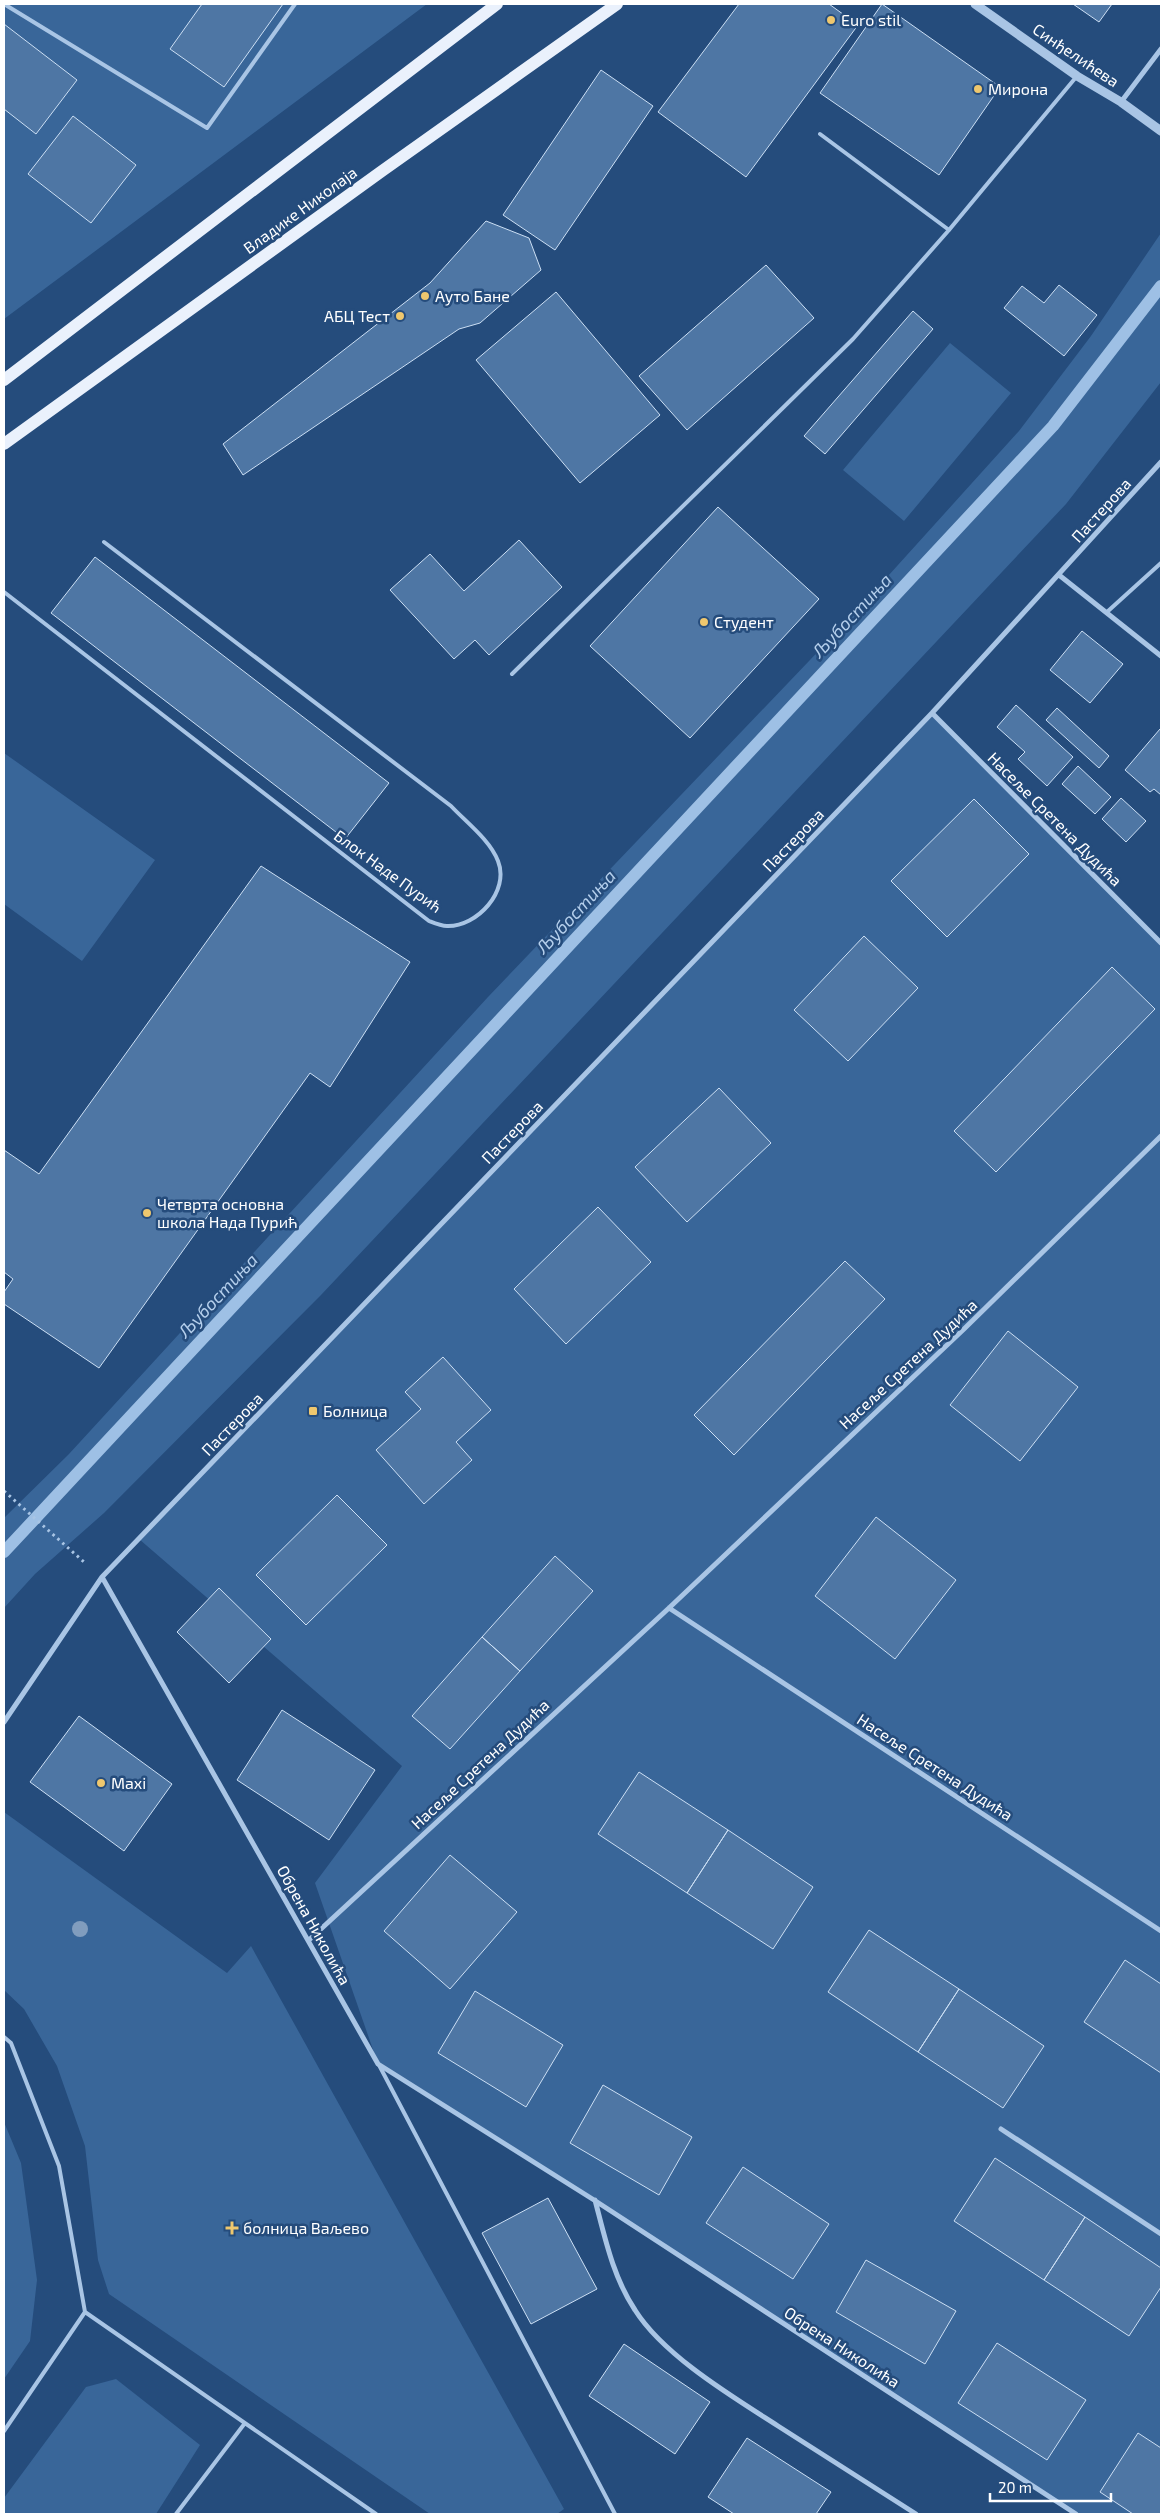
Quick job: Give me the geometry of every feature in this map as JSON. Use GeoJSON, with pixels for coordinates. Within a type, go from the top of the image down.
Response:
{"type":"FeatureCollection","features":[{"type":"Feature","properties":{"kind":"main road"},"geometry":{"type":"LineString","coordinates":[[4,380],[497,4]]}},
{"type":"Feature","properties":{"kind":"main road","name":"Владике Николаја"},"geometry":{"type":"LineString","coordinates":[[4,444],[382,171],[618,4]]}},
{"type":"Feature","properties":{"kind":"street","name":"Синђелићева"},"geometry":{"type":"LineString","coordinates":[[975,4],[1077,76],[1121,102],[1161,131]]}},
{"type":"Feature","properties":{"kind":"street"},"geometry":{"type":"LineString","coordinates":[[1121,102],[1161,49]]}},
{"type":"Feature","properties":{"kind":"street","name":"Пастерова"},"geometry":{"type":"LineString","coordinates":[[4,1722],[102,1577],[932,713],[1161,462]]}},
{"type":"Feature","properties":{"kind":"street"},"geometry":{"type":"LineString","coordinates":[[1059,575],[1161,656]]}},
{"type":"Feature","properties":{"kind":"street","name":"Насеље Сретена Дудића"},"geometry":{"type":"LineString","coordinates":[[932,713],[1161,943]]}},
{"type":"Feature","properties":{"kind":"street","name":"Насеље Сретена Дудића"},"geometry":{"type":"LineString","coordinates":[[308,1940],[669,1608],[964,1329],[1161,1136]]}},
{"type":"Feature","properties":{"kind":"street","name":"Обрена Николића"},"geometry":{"type":"LineString","coordinates":[[102,1577],[378,2064],[594,2200],[1076,2514]]}},
{"type":"Feature","properties":{"kind":"street","name":"Насеље Сретена Дудића"},"geometry":{"type":"LineString","coordinates":[[669,1608],[1161,1931]]}},
{"type":"Feature","properties":{"kind":"street"},"geometry":{"type":"LineString","coordinates":[[1002,2129],[1161,2234]]}},
{"type":"Feature","properties":{"kind":"street"},"geometry":{"type":"LineString","coordinates":[[594,2200],[614,2271],[635,2311],[657,2337],[693,2368],[737,2400],[916,2514]]}},
{"type":"Feature","properties":{"kind":"lane"},"geometry":{"type":"LineString","coordinates":[[4,4],[207,128],[295,4]]}},
{"type":"Feature","properties":{"kind":"lane"},"geometry":{"type":"LineString","coordinates":[[512,674],[853,339],[949,230],[1077,76]]}},
{"type":"Feature","properties":{"kind":"lane"},"geometry":{"type":"LineString","coordinates":[[820,134],[949,230]]}},
{"type":"Feature","properties":{"kind":"lane","name":"Блок Наде Пурић"},"geometry":{"type":"LineString","coordinates":[[4,592],[429,921],[447,926],[467,922],[488,908],[500,884],[499,861],[484,840],[451,806],[104,542]]}},
{"type":"Feature","properties":{"kind":"lane"},"geometry":{"type":"LineString","coordinates":[[1108,612],[1161,563]]}},
{"type":"Feature","properties":{"kind":"lane"},"geometry":{"type":"LineString","coordinates":[[4,2037],[11,2044],[58,2166],[85,2312],[4,2432]]}},
{"type":"Feature","properties":{"kind":"lane"},"geometry":{"type":"LineString","coordinates":[[378,2064],[615,2514]]}},
{"type":"Feature","properties":{"kind":"lane"},"geometry":{"type":"LineString","coordinates":[[85,2312],[376,2514]]}},
{"type":"Feature","properties":{"kind":"lane"},"geometry":{"type":"LineString","coordinates":[[176,2514],[245,2423]]}},
{"type":"Feature","properties":{"kind":"path"},"geometry":{"type":"LineString","coordinates":[[4,1492],[77,1556]]}},
{"type":"Feature","properties":{"kind":"shaded area"},"geometry":{"type":"Polygon","coordinates":[[[4,4],[427,4],[4,319],[4,4]]]}},
{"type":"Feature","properties":{"kind":"shaded area"},"geometry":{"type":"Polygon","coordinates":[[[1161,233],[1161,382],[1066,504],[321,1295],[104,1513],[35,1574],[4,1608],[4,1518],[69,1454],[488,997],[851,617],[1019,431],[1091,336],[1161,233]]]}},
{"type":"Feature","properties":{"kind":"shaded area"},"geometry":{"type":"Polygon","coordinates":[[[950,343],[1011,393],[904,521],[843,470],[950,343]]]}},
{"type":"Feature","properties":{"kind":"shaded area"},"geometry":{"type":"Polygon","coordinates":[[[932,713],[1161,943],[1161,2514],[1076,2514],[594,2200],[378,2064],[315,1883],[402,1766],[139,1539],[932,713]]]}},
{"type":"Feature","properties":{"kind":"shaded area"},"geometry":{"type":"Polygon","coordinates":[[[4,753],[155,860],[82,961],[4,904],[4,753]]]}},
{"type":"Feature","properties":{"kind":"shaded area"},"geometry":{"type":"Polygon","coordinates":[[[4,1812],[227,1973],[251,1946],[564,2509],[557,2514],[430,2514],[109,2294],[98,2260],[85,2146],[57,2066],[24,2009],[4,1990],[4,1812]]]}},
{"type":"Feature","properties":{"kind":"shaded area"},"geometry":{"type":"Polygon","coordinates":[[[4,2122],[21,2163],[37,2280],[30,2341],[4,2379],[4,2122]]]}},
{"type":"Feature","properties":{"kind":"shaded area"},"geometry":{"type":"Polygon","coordinates":[[[116,2379],[200,2445],[156,2514],[4,2514],[4,2498],[86,2387],[116,2379]]]}},
{"type":"Feature","properties":{"kind":"building"},"geometry":{"type":"Polygon","coordinates":[[[202,4],[283,4],[224,87],[170,49],[202,4]]]}},
{"type":"Feature","properties":{"kind":"building"},"geometry":{"type":"Polygon","coordinates":[[[739,4],[829,4],[858,25],[746,177],[658,112],[739,4]]]}},
{"type":"Feature","properties":{"kind":"building"},"geometry":{"type":"Polygon","coordinates":[[[882,4],[1000,87],[939,175],[820,93],[882,4]]]}},
{"type":"Feature","properties":{"kind":"building"},"geometry":{"type":"Polygon","coordinates":[[[1073,4],[1112,4],[1099,22],[1073,4]]]}},
{"type":"Feature","properties":{"kind":"building"},"geometry":{"type":"Polygon","coordinates":[[[4,24],[77,80],[36,134],[4,109],[4,24]]]}},
{"type":"Feature","properties":{"kind":"building"},"geometry":{"type":"Polygon","coordinates":[[[601,70],[653,106],[555,250],[503,215],[601,70]]]}},
{"type":"Feature","properties":{"kind":"building"},"geometry":{"type":"Polygon","coordinates":[[[73,116],[136,165],[91,223],[28,174],[73,116]]]}},
{"type":"Feature","properties":{"kind":"building"},"geometry":{"type":"Polygon","coordinates":[[[486,221],[529,238],[541,270],[480,323],[459,329],[243,475],[223,444],[430,283],[486,221]]]}},
{"type":"Feature","properties":{"kind":"building"},"geometry":{"type":"Polygon","coordinates":[[[766,265],[814,318],[687,430],[639,376],[766,265]]]}},
{"type":"Feature","properties":{"kind":"building"},"geometry":{"type":"Polygon","coordinates":[[[1059,285],[1097,315],[1064,356],[1004,308],[1022,286],[1044,303],[1059,285]]]}},
{"type":"Feature","properties":{"kind":"building"},"geometry":{"type":"Polygon","coordinates":[[[556,292],[660,415],[580,483],[476,360],[556,292]]]}},
{"type":"Feature","properties":{"kind":"building"},"geometry":{"type":"Polygon","coordinates":[[[913,311],[933,329],[825,454],[804,436],[913,311]]]}},
{"type":"Feature","properties":{"kind":"building","name":"Студент"},"geometry":{"type":"Polygon","coordinates":[[[718,507],[819,599],[690,738],[590,646],[718,507]]]}},
{"type":"Feature","properties":{"kind":"building"},"geometry":{"type":"Polygon","coordinates":[[[519,540],[562,587],[489,655],[475,640],[454,659],[390,590],[430,554],[464,591],[519,540]]]}},
{"type":"Feature","properties":{"kind":"building"},"geometry":{"type":"Polygon","coordinates":[[[95,557],[389,783],[345,839],[51,613],[95,557]]]}},
{"type":"Feature","properties":{"kind":"building"},"geometry":{"type":"Polygon","coordinates":[[[1082,631],[1123,664],[1090,703],[1050,670],[1082,631]]]}},
{"type":"Feature","properties":{"kind":"building"},"geometry":{"type":"Polygon","coordinates":[[[1016,705],[1073,757],[1047,786],[1018,759],[1025,752],[997,727],[1016,705]]]}},
{"type":"Feature","properties":{"kind":"building"},"geometry":{"type":"Polygon","coordinates":[[[1057,708],[1109,756],[1099,768],[1046,720],[1057,708]]]}},
{"type":"Feature","properties":{"kind":"building"},"geometry":{"type":"Polygon","coordinates":[[[1160,729],[1161,795],[1154,789],[1150,792],[1125,770],[1160,729]]]}},
{"type":"Feature","properties":{"kind":"building"},"geometry":{"type":"Polygon","coordinates":[[[1078,766],[1111,797],[1095,814],[1062,784],[1078,766]]]}},
{"type":"Feature","properties":{"kind":"building"},"geometry":{"type":"Polygon","coordinates":[[[1121,798],[1146,821],[1126,842],[1102,819],[1121,798]]]}},
{"type":"Feature","properties":{"kind":"building"},"geometry":{"type":"Polygon","coordinates":[[[974,799],[1029,854],[947,937],[891,881],[974,799]]]}},
{"type":"Feature","properties":{"kind":"building"},"geometry":{"type":"Polygon","coordinates":[[[261,866],[410,962],[330,1087],[310,1073],[99,1368],[4,1304],[4,1292],[13,1279],[4,1272],[4,1150],[39,1174],[261,866]]]}},
{"type":"Feature","properties":{"kind":"building"},"geometry":{"type":"Polygon","coordinates":[[[864,936],[918,988],[848,1061],[794,1010],[864,936]]]}},
{"type":"Feature","properties":{"kind":"building"},"geometry":{"type":"Polygon","coordinates":[[[1112,967],[1155,1009],[996,1172],[954,1131],[1112,967]]]}},
{"type":"Feature","properties":{"kind":"building"},"geometry":{"type":"Polygon","coordinates":[[[719,1088],[771,1143],[687,1222],[635,1167],[719,1088]]]}},
{"type":"Feature","properties":{"kind":"building"},"geometry":{"type":"Polygon","coordinates":[[[598,1207],[651,1262],[566,1344],[514,1289],[598,1207]]]}},
{"type":"Feature","properties":{"kind":"building"},"geometry":{"type":"Polygon","coordinates":[[[845,1261],[885,1299],[734,1455],[694,1415],[845,1261]]]}},
{"type":"Feature","properties":{"kind":"building"},"geometry":{"type":"Polygon","coordinates":[[[1008,1331],[1078,1387],[1020,1461],[950,1405],[1008,1331]]]}},
{"type":"Feature","properties":{"kind":"building"},"geometry":{"type":"Polygon","coordinates":[[[443,1357],[491,1410],[456,1442],[472,1460],[424,1504],[376,1450],[421,1409],[405,1392],[443,1357]]]}},
{"type":"Feature","properties":{"kind":"building"},"geometry":{"type":"Polygon","coordinates":[[[337,1495],[387,1545],[306,1625],[256,1575],[337,1495]]]}},
{"type":"Feature","properties":{"kind":"building"},"geometry":{"type":"Polygon","coordinates":[[[876,1517],[956,1580],[895,1659],[815,1596],[876,1517]]]}},
{"type":"Feature","properties":{"kind":"building"},"geometry":{"type":"Polygon","coordinates":[[[555,1556],[593,1591],[520,1671],[482,1637],[555,1556]]]}},
{"type":"Feature","properties":{"kind":"building"},"geometry":{"type":"Polygon","coordinates":[[[219,1588],[271,1639],[229,1683],[177,1632],[219,1588]]]}},
{"type":"Feature","properties":{"kind":"building"},"geometry":{"type":"Polygon","coordinates":[[[482,1637],[520,1671],[450,1749],[412,1716],[482,1637]]]}},
{"type":"Feature","properties":{"kind":"building"},"geometry":{"type":"Polygon","coordinates":[[[282,1710],[375,1770],[329,1840],[237,1780],[282,1710]]]}},
{"type":"Feature","properties":{"kind":"building","name":"Maxi"},"geometry":{"type":"Polygon","coordinates":[[[79,1716],[172,1784],[124,1851],[30,1782],[79,1716]]]}},
{"type":"Feature","properties":{"kind":"building"},"geometry":{"type":"Polygon","coordinates":[[[639,1772],[728,1830],[687,1893],[598,1834],[639,1772]]]}},
{"type":"Feature","properties":{"kind":"building"},"geometry":{"type":"Polygon","coordinates":[[[728,1830],[813,1887],[773,1949],[687,1893],[728,1830]]]}},
{"type":"Feature","properties":{"kind":"building"},"geometry":{"type":"Polygon","coordinates":[[[450,1855],[517,1912],[450,1989],[384,1931],[450,1855]]]}},
{"type":"Feature","properties":{"kind":"building"},"geometry":{"type":"Polygon","coordinates":[[[869,1930],[959,1989],[918,2052],[828,1992],[869,1930]]]}},
{"type":"Feature","properties":{"kind":"building"},"geometry":{"type":"Polygon","coordinates":[[[1125,1960],[1161,1984],[1161,2073],[1084,2022],[1125,1960]]]}},
{"type":"Feature","properties":{"kind":"building"},"geometry":{"type":"Polygon","coordinates":[[[959,1989],[1044,2046],[1003,2108],[918,2052],[959,1989]]]}},
{"type":"Feature","properties":{"kind":"building"},"geometry":{"type":"Polygon","coordinates":[[[475,1991],[563,2045],[526,2107],[438,2053],[475,1991]]]}},
{"type":"Feature","properties":{"kind":"building"},"geometry":{"type":"Polygon","coordinates":[[[603,2085],[692,2137],[659,2195],[570,2143],[603,2085]]]}},
{"type":"Feature","properties":{"kind":"building"},"geometry":{"type":"Polygon","coordinates":[[[995,2158],[1085,2217],[1044,2280],[954,2221],[995,2158]]]}},
{"type":"Feature","properties":{"kind":"building"},"geometry":{"type":"Polygon","coordinates":[[[743,2167],[829,2224],[793,2279],[706,2223],[743,2167]]]}},
{"type":"Feature","properties":{"kind":"building"},"geometry":{"type":"Polygon","coordinates":[[[548,2198],[597,2289],[531,2324],[482,2233],[548,2198]]]}},
{"type":"Feature","properties":{"kind":"building"},"geometry":{"type":"Polygon","coordinates":[[[1085,2217],[1161,2268],[1161,2287],[1129,2336],[1044,2280],[1085,2217]]]}},
{"type":"Feature","properties":{"kind":"building"},"geometry":{"type":"Polygon","coordinates":[[[866,2260],[956,2311],[925,2364],[836,2312],[866,2260]]]}},
{"type":"Feature","properties":{"kind":"building"},"geometry":{"type":"Polygon","coordinates":[[[997,2343],[1086,2400],[1047,2460],[958,2403],[997,2343]]]}},
{"type":"Feature","properties":{"kind":"building"},"geometry":{"type":"Polygon","coordinates":[[[624,2344],[710,2402],[675,2454],[589,2396],[624,2344]]]}},
{"type":"Feature","properties":{"kind":"building"},"geometry":{"type":"Polygon","coordinates":[[[1138,2433],[1161,2448],[1161,2514],[1133,2514],[1100,2492],[1138,2433]]]}},
{"type":"Feature","properties":{"kind":"building"},"geometry":{"type":"Polygon","coordinates":[[[747,2438],[831,2492],[816,2514],[734,2514],[708,2497],[747,2438]]]}},
{"type":"Feature","properties":{"kind":"waterway","name":"Љубостиња"},"geometry":{"type":"LineString","coordinates":[[4,1552],[1053,426],[1161,286]]}},
{"type":"Feature","properties":{"kind":"place","name":"Euro stil"},"geometry":{"type":"Point","coordinates":[831,20]}},
{"type":"Feature","properties":{"kind":"place","name":"Мирона"},"geometry":{"type":"Point","coordinates":[978,89]}},
{"type":"Feature","properties":{"kind":"place","name":"Ауто Бане"},"geometry":{"type":"Point","coordinates":[425,296]}},
{"type":"Feature","properties":{"kind":"place","name":"АБЦ Тест"},"geometry":{"type":"Point","coordinates":[400,316]}},
{"type":"Feature","properties":{"kind":"place","name":"Студент"},"geometry":{"type":"Point","coordinates":[704,622]}},
{"type":"Feature","properties":{"kind":"place","name":"Четврта основна школа Нада Пурић"},"geometry":{"type":"Point","coordinates":[147,1213]}},
{"type":"Feature","properties":{"kind":"place","name":"Болница"},"geometry":{"type":"Point","coordinates":[313,1411]}},
{"type":"Feature","properties":{"kind":"place","name":"Maxi"},"geometry":{"type":"Point","coordinates":[101,1783]}},
{"type":"Feature","properties":{"kind":"place","name":"болница Ваљево"},"geometry":{"type":"Point","coordinates":[232,2228]}}]}
